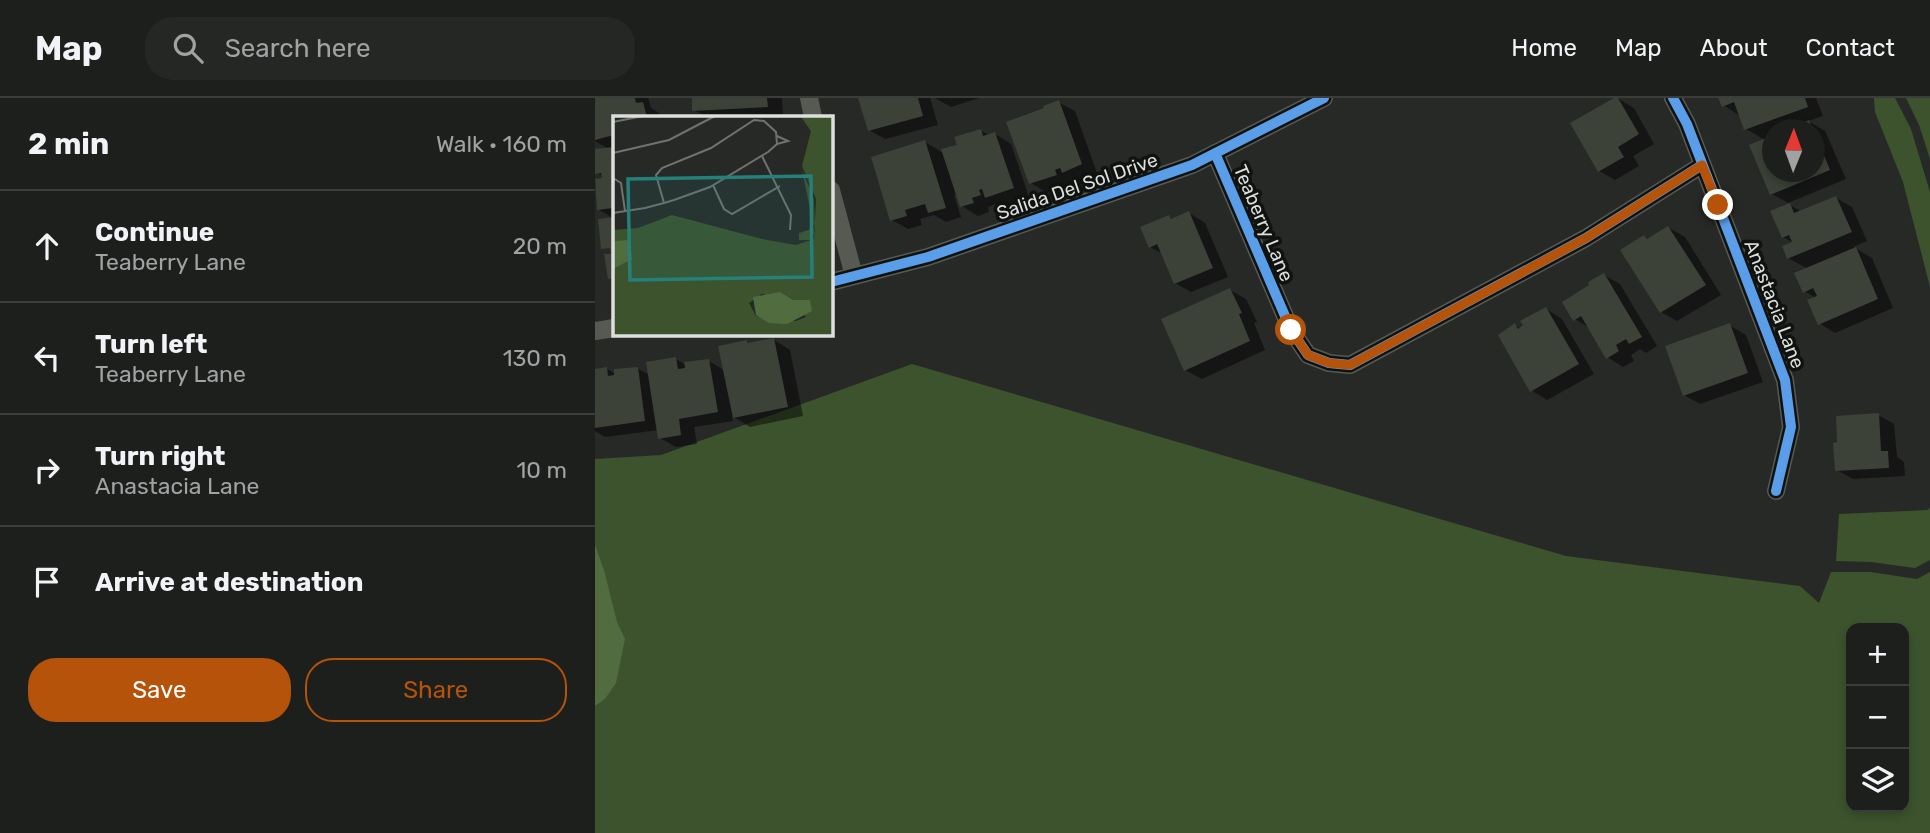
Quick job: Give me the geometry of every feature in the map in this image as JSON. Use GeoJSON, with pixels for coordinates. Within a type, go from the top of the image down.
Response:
{"type":"FeatureCollection","features":[{"type":"Feature","properties":{"kind":"street"},"geometry":{"type":"LineString","coordinates":[[809,98],[813,116]]}},
{"type":"Feature","properties":{"kind":"street","name":"Salida Del Sol Drive"},"geometry":{"type":"LineString","coordinates":[[833,281],[929,257],[1192,165],[1324,98]]}},
{"type":"Feature","properties":{"kind":"street","name":"Anastacia Lane"},"geometry":{"type":"LineString","coordinates":[[1673,98],[1687,124],[1785,380],[1791,427],[1776,491]]}},
{"type":"Feature","properties":{"kind":"street","name":"Teaberry Lane"},"geometry":{"type":"LineString","coordinates":[[1215,153],[1291,330],[1308,355],[1329,363],[1350,365],[1586,238],[1702,165]]}},
{"type":"Feature","properties":{"kind":"street"},"geometry":{"type":"LineString","coordinates":[[833,197],[854,276]]}},
{"type":"Feature","properties":{"kind":"street"},"geometry":{"type":"LineString","coordinates":[[595,331],[613,328]]}},
{"type":"Feature","properties":{"kind":"shaded area"},"geometry":{"type":"Polygon","coordinates":[[[1874,98],[1895,98],[1911,129],[1930,192],[1930,287],[1903,182],[1875,112],[1874,98]]]}},
{"type":"Feature","properties":{"kind":"shaded area"},"geometry":{"type":"Polygon","coordinates":[[[1906,98],[1930,98],[1930,159],[1919,125],[1906,98]]]}},
{"type":"Feature","properties":{"kind":"shaded area"},"geometry":{"type":"Polygon","coordinates":[[[912,364],[1566,556],[1800,586],[1819,603],[1831,572],[1870,572],[1917,579],[1930,572],[1930,833],[595,833],[595,459],[661,455],[912,364]]]}},
{"type":"Feature","properties":{"kind":"shaded area"},"geometry":{"type":"Polygon","coordinates":[[[1930,507],[1930,560],[1915,568],[1836,561],[1839,514],[1928,510],[1930,507]]]}},
{"type":"Feature","properties":{"kind":"shaded area"},"geometry":{"type":"Polygon","coordinates":[[[595,545],[617,622],[625,639],[616,683],[605,699],[595,706],[595,545]]]}},
{"type":"Feature","properties":{"kind":"building"},"geometry":{"type":"Polygon","coordinates":[[[595,98],[635,98],[636,103],[643,102],[647,116],[613,116],[613,135],[595,140],[595,98]]]}},
{"type":"Feature","properties":{"kind":"building"},"geometry":{"type":"Polygon","coordinates":[[[692,98],[767,98],[768,107],[692,111],[692,98]]]}},
{"type":"Feature","properties":{"kind":"building"},"geometry":{"type":"Polygon","coordinates":[[[858,98],[918,98],[923,116],[868,131],[858,98]]]}},
{"type":"Feature","properties":{"kind":"building"},"geometry":{"type":"Polygon","coordinates":[[[1618,98],[1639,134],[1618,147],[1624,157],[1598,172],[1570,123],[1618,98]]]}},
{"type":"Feature","properties":{"kind":"building"},"geometry":{"type":"Polygon","coordinates":[[[1718,98],[1805,98],[1808,107],[1775,119],[1762,119],[1762,124],[1744,130],[1734,102],[1722,107],[1718,98]]]}},
{"type":"Feature","properties":{"kind":"building"},"geometry":{"type":"Polygon","coordinates":[[[1059,100],[1082,164],[1062,173],[1060,168],[1055,170],[1057,175],[1029,184],[1006,122],[1059,100]]]}},
{"type":"Feature","properties":{"kind":"building"},"geometry":{"type":"Polygon","coordinates":[[[981,129],[983,136],[995,132],[1014,188],[985,198],[982,189],[979,190],[981,195],[972,198],[974,203],[960,207],[941,149],[957,145],[954,137],[981,129]]]}},
{"type":"Feature","properties":{"kind":"building"},"geometry":{"type":"Polygon","coordinates":[[[925,140],[946,208],[928,213],[925,204],[905,210],[907,216],[890,221],[871,157],[925,140]]]}},
{"type":"Feature","properties":{"kind":"building"},"geometry":{"type":"Polygon","coordinates":[[[1762,140],[1762,176],[1749,145],[1762,140]]]}},
{"type":"Feature","properties":{"kind":"building"},"geometry":{"type":"Polygon","coordinates":[[[613,147],[613,208],[597,210],[595,179],[602,178],[601,173],[595,174],[595,149],[613,147]]]}},
{"type":"Feature","properties":{"kind":"building"},"geometry":{"type":"Polygon","coordinates":[[[1825,158],[1830,170],[1825,172],[1825,158]]]}},
{"type":"Feature","properties":{"kind":"building"},"geometry":{"type":"Polygon","coordinates":[[[1765,182],[1801,182],[1770,195],[1765,182]]]}},
{"type":"Feature","properties":{"kind":"building"},"geometry":{"type":"Polygon","coordinates":[[[1836,196],[1852,232],[1787,259],[1782,246],[1792,242],[1789,235],[1782,238],[1770,211],[1790,203],[1794,213],[1836,196]]]}},
{"type":"Feature","properties":{"kind":"building"},"geometry":{"type":"Polygon","coordinates":[[[1189,211],[1213,268],[1174,284],[1157,244],[1149,248],[1140,227],[1169,215],[1171,219],[1189,211]]]}},
{"type":"Feature","properties":{"kind":"building"},"geometry":{"type":"Polygon","coordinates":[[[613,217],[613,278],[608,279],[604,254],[611,254],[610,248],[601,249],[598,219],[613,217]]]}},
{"type":"Feature","properties":{"kind":"building"},"geometry":{"type":"Polygon","coordinates":[[[1668,226],[1706,285],[1660,313],[1620,250],[1644,235],[1647,239],[1668,226]]]}},
{"type":"Feature","properties":{"kind":"building"},"geometry":{"type":"Polygon","coordinates":[[[1856,247],[1878,299],[1818,325],[1807,300],[1817,296],[1813,288],[1803,293],[1794,273],[1856,247]]]}},
{"type":"Feature","properties":{"kind":"building"},"geometry":{"type":"Polygon","coordinates":[[[1604,273],[1642,337],[1629,344],[1626,339],[1616,345],[1619,351],[1606,359],[1581,316],[1573,321],[1562,302],[1604,273]]]}},
{"type":"Feature","properties":{"kind":"building"},"geometry":{"type":"Polygon","coordinates":[[[1230,288],[1242,313],[1239,314],[1250,341],[1184,371],[1161,319],[1230,288]]]}},
{"type":"Feature","properties":{"kind":"building"},"geometry":{"type":"Polygon","coordinates":[[[1546,307],[1579,364],[1530,392],[1498,335],[1515,323],[1518,329],[1523,325],[1520,321],[1546,307]]]}},
{"type":"Feature","properties":{"kind":"building"},"geometry":{"type":"Polygon","coordinates":[[[1730,323],[1748,373],[1683,396],[1665,346],[1730,323]]]}},
{"type":"Feature","properties":{"kind":"building"},"geometry":{"type":"Polygon","coordinates":[[[774,338],[788,407],[733,418],[718,346],[774,338]]]}},
{"type":"Feature","properties":{"kind":"building"},"geometry":{"type":"Polygon","coordinates":[[[676,357],[678,369],[685,368],[684,362],[709,359],[718,412],[679,419],[681,435],[658,439],[646,362],[676,357]]]}},
{"type":"Feature","properties":{"kind":"building"},"geometry":{"type":"Polygon","coordinates":[[[607,367],[608,376],[614,375],[614,369],[638,367],[645,421],[595,428],[595,369],[607,367]]]}},
{"type":"Feature","properties":{"kind":"building"},"geometry":{"type":"Polygon","coordinates":[[[1879,413],[1881,451],[1888,451],[1889,468],[1835,471],[1833,443],[1837,442],[1836,416],[1879,413]]]}},
{"type":"Feature","properties":{"kind":"cycle path"},"geometry":{"type":"LineString","coordinates":[[833,281],[928,257],[1192,165],[1324,98]]}},
{"type":"Feature","properties":{"kind":"cycle path"},"geometry":{"type":"LineString","coordinates":[[1673,98],[1687,124],[1785,380],[1791,427],[1776,491]]}},
{"type":"Feature","properties":{"kind":"cycle path"},"geometry":{"type":"LineString","coordinates":[[1215,153],[1291,330],[1308,355],[1329,363],[1350,365],[1586,238],[1702,165]]}},
{"type":"Feature","properties":{"kind":"route"},"geometry":{"type":"LineString","coordinates":[[1291,330],[1308,355],[1329,363],[1350,365],[1586,238],[1702,165],[1718,205]]}}]}
